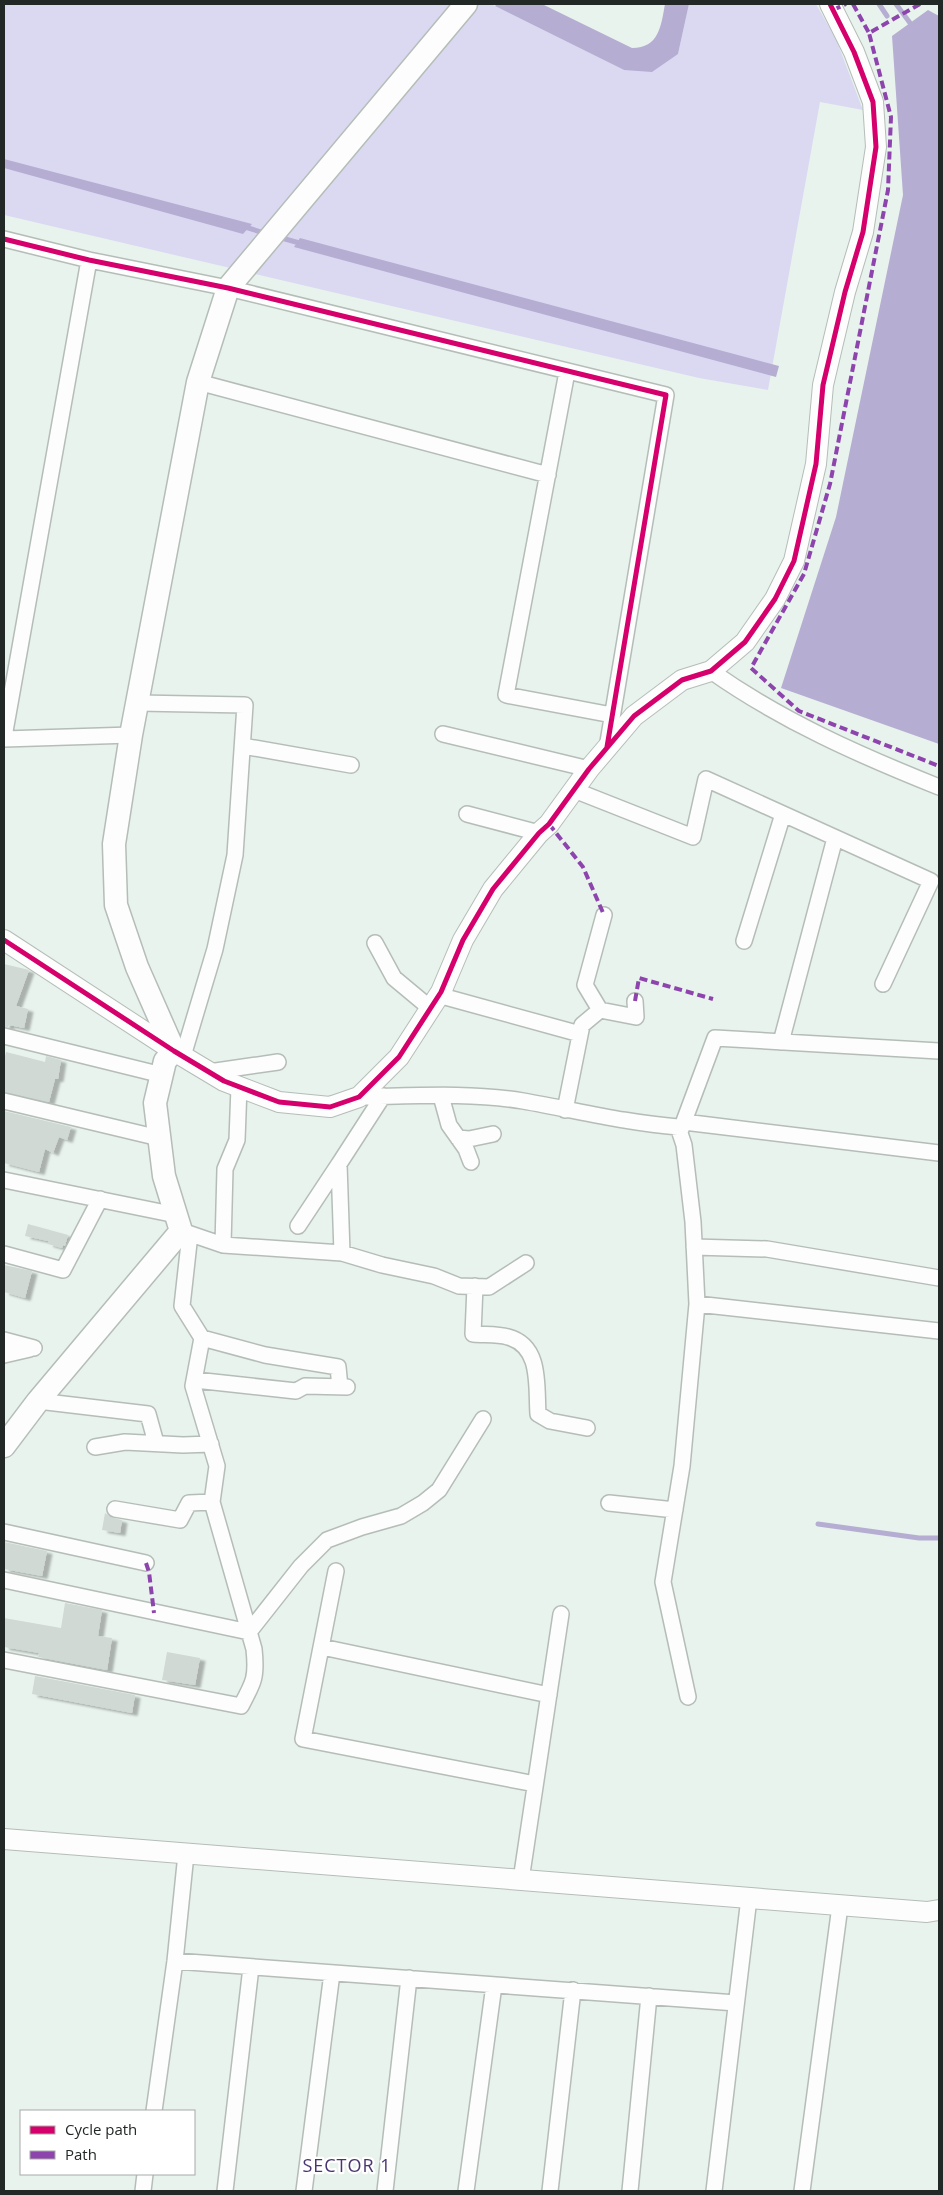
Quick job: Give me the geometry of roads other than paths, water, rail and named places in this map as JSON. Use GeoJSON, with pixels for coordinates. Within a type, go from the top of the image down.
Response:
{"type":"FeatureCollection","features":[{"type":"Feature","properties":{"kind":"main road"},"geometry":{"type":"LineString","coordinates":[[4,1446],[38,1401],[183,1226],[164,1176],[155,1104],[165,1061],[178,1054],[137,967],[116,905],[114,844],[131,735],[198,382],[228,288],[466,4]]}},
{"type":"Feature","properties":{"kind":"street"},"geometry":{"type":"LineString","coordinates":[[359,1097],[399,1057],[434,1001],[463,940],[493,889],[539,833],[549,824],[589,769],[634,716],[682,680],[711,671],[745,642],[775,599],[794,561],[816,464],[823,385],[845,292],[863,232],[876,147],[873,102],[854,52],[830,4]]}},
{"type":"Feature","properties":{"kind":"street"},"geometry":{"type":"LineString","coordinates":[[4,239],[89,260],[228,288],[666,396],[606,749]]}},
{"type":"Feature","properties":{"kind":"street"},"geometry":{"type":"LineString","coordinates":[[89,260],[4,738],[131,735]]}},
{"type":"Feature","properties":{"kind":"street"},"geometry":{"type":"LineString","coordinates":[[567,372],[506,696],[612,715]]}},
{"type":"Feature","properties":{"kind":"street"},"geometry":{"type":"LineString","coordinates":[[198,382],[548,475]]}},
{"type":"Feature","properties":{"kind":"street"},"geometry":{"type":"LineString","coordinates":[[711,671],[751,699],[814,733],[939,787]]}},
{"type":"Feature","properties":{"kind":"street"},"geometry":{"type":"LineString","coordinates":[[138,702],[245,705],[235,855],[215,949],[178,1054]]}},
{"type":"Feature","properties":{"kind":"street"},"geometry":{"type":"LineString","coordinates":[[443,734],[589,769]]}},
{"type":"Feature","properties":{"kind":"street"},"geometry":{"type":"LineString","coordinates":[[243,746],[351,765]]}},
{"type":"Feature","properties":{"kind":"street"},"geometry":{"type":"LineString","coordinates":[[574,790],[692,837],[706,779],[931,881],[883,984]]}},
{"type":"Feature","properties":{"kind":"street"},"geometry":{"type":"LineString","coordinates":[[467,814],[539,833]]}},
{"type":"Feature","properties":{"kind":"street"},"geometry":{"type":"LineString","coordinates":[[744,941],[783,814]]}},
{"type":"Feature","properties":{"kind":"street"},"geometry":{"type":"LineString","coordinates":[[780,1042],[836,838]]}},
{"type":"Feature","properties":{"kind":"street"},"geometry":{"type":"LineString","coordinates":[[604,915],[585,986],[600,1010],[636,1018],[635,1001]]}},
{"type":"Feature","properties":{"kind":"street"},"geometry":{"type":"LineString","coordinates":[[4,940],[178,1054],[239,1087],[279,1102],[330,1107],[359,1097],[384,1096],[441,1096],[522,1101],[650,1125],[939,1153]]}},
{"type":"Feature","properties":{"kind":"street"},"geometry":{"type":"LineString","coordinates":[[375,943],[394,978],[434,1001],[580,1034]]}},
{"type":"Feature","properties":{"kind":"street"},"geometry":{"type":"LineString","coordinates":[[565,1110],[582,1025],[600,1010]]}},
{"type":"Feature","properties":{"kind":"street"},"geometry":{"type":"LineString","coordinates":[[4,1036],[162,1075]]}},
{"type":"Feature","properties":{"kind":"street"},"geometry":{"type":"LineString","coordinates":[[688,1697],[662,1582],[682,1466],[697,1304],[694,1248],[682,1127],[716,1038],[939,1051]]}},
{"type":"Feature","properties":{"kind":"street"},"geometry":{"type":"LineString","coordinates":[[209,1072],[278,1062]]}},
{"type":"Feature","properties":{"kind":"street"},"geometry":{"type":"LineString","coordinates":[[223,1245],[225,1169],[237,1140],[239,1087]]}},
{"type":"Feature","properties":{"kind":"street"},"geometry":{"type":"LineString","coordinates":[[298,1226],[384,1096]]}},
{"type":"Feature","properties":{"kind":"street"},"geometry":{"type":"LineString","coordinates":[[441,1096],[449,1125],[471,1162]]}},
{"type":"Feature","properties":{"kind":"street"},"geometry":{"type":"LineString","coordinates":[[4,1101],[159,1138]]}},
{"type":"Feature","properties":{"kind":"street"},"geometry":{"type":"LineString","coordinates":[[458,1138],[469,1139],[493,1134]]}},
{"type":"Feature","properties":{"kind":"street"},"geometry":{"type":"LineString","coordinates":[[339,1164],[342,1253]]}},
{"type":"Feature","properties":{"kind":"street"},"geometry":{"type":"LineString","coordinates":[[4,1180],[100,1199],[183,1226],[223,1245],[342,1253],[382,1265],[434,1276],[459,1286],[489,1287],[526,1264]]}},
{"type":"Feature","properties":{"kind":"street"},"geometry":{"type":"LineString","coordinates":[[4,1254],[63,1270],[100,1199]]}},
{"type":"Feature","properties":{"kind":"street"},"geometry":{"type":"LineString","coordinates":[[4,1660],[241,1706],[256,1673],[249,1632],[212,1502],[217,1466],[194,1386],[202,1338],[182,1306],[183,1226]]}},
{"type":"Feature","properties":{"kind":"street"},"geometry":{"type":"LineString","coordinates":[[694,1248],[767,1249],[939,1278]]}},
{"type":"Feature","properties":{"kind":"street"},"geometry":{"type":"LineString","coordinates":[[475,1286],[473,1334],[510,1337],[528,1349],[535,1362],[538,1414],[550,1421],[587,1428]]}},
{"type":"Feature","properties":{"kind":"street"},"geometry":{"type":"LineString","coordinates":[[697,1304],[939,1331]]}},
{"type":"Feature","properties":{"kind":"street"},"geometry":{"type":"LineString","coordinates":[[195,1380],[296,1391],[305,1386],[343,1387],[338,1367],[266,1355],[202,1338]]}},
{"type":"Feature","properties":{"kind":"street"},"geometry":{"type":"LineString","coordinates":[[4,1340],[34,1348],[4,1355]]}},
{"type":"Feature","properties":{"kind":"street"},"geometry":{"type":"LineString","coordinates":[[38,1401],[148,1414],[156,1443]]}},
{"type":"Feature","properties":{"kind":"street"},"geometry":{"type":"LineString","coordinates":[[249,1632],[301,1566],[327,1540],[362,1527],[401,1516],[423,1503],[439,1490],[483,1419]]}},
{"type":"Feature","properties":{"kind":"street"},"geometry":{"type":"LineString","coordinates":[[95,1447],[125,1442],[211,1444]]}},
{"type":"Feature","properties":{"kind":"street"},"geometry":{"type":"LineString","coordinates":[[115,1509],[180,1520],[189,1503],[212,1502]]}},
{"type":"Feature","properties":{"kind":"street"},"geometry":{"type":"LineString","coordinates":[[609,1503],[675,1510]]}},
{"type":"Feature","properties":{"kind":"street"},"geometry":{"type":"LineString","coordinates":[[4,1532],[146,1563]]}},
{"type":"Feature","properties":{"kind":"street"},"geometry":{"type":"LineString","coordinates":[[336,1571],[304,1739],[535,1784]]}},
{"type":"Feature","properties":{"kind":"street"},"geometry":{"type":"LineString","coordinates":[[4,1580],[249,1632]]}},
{"type":"Feature","properties":{"kind":"street"},"geometry":{"type":"LineString","coordinates":[[521,1880],[561,1614]]}},
{"type":"Feature","properties":{"kind":"street"},"geometry":{"type":"LineString","coordinates":[[322,1647],[548,1695]]}},
{"type":"Feature","properties":{"kind":"street"},"geometry":{"type":"LineString","coordinates":[[4,1839],[840,1906],[927,1912],[939,1910]]}},
{"type":"Feature","properties":{"kind":"street"},"geometry":{"type":"LineString","coordinates":[[154,2110],[175,1961],[186,1854]]}},
{"type":"Feature","properties":{"kind":"street"},"geometry":{"type":"LineString","coordinates":[[714,2191],[749,1898]]}},
{"type":"Feature","properties":{"kind":"street"},"geometry":{"type":"LineString","coordinates":[[802,2191],[840,1906]]}},
{"type":"Feature","properties":{"kind":"street"},"geometry":{"type":"LineString","coordinates":[[175,1961],[736,2003]]}},
{"type":"Feature","properties":{"kind":"street"},"geometry":{"type":"LineString","coordinates":[[225,2191],[251,1967]]}},
{"type":"Feature","properties":{"kind":"street"},"geometry":{"type":"LineString","coordinates":[[304,2191],[332,1973]]}},
{"type":"Feature","properties":{"kind":"street"},"geometry":{"type":"LineString","coordinates":[[386,2191],[409,1978]]}},
{"type":"Feature","properties":{"kind":"street"},"geometry":{"type":"LineString","coordinates":[[466,2191],[494,1985]]}},
{"type":"Feature","properties":{"kind":"street"},"geometry":{"type":"LineString","coordinates":[[550,2191],[573,1990]]}},
{"type":"Feature","properties":{"kind":"street"},"geometry":{"type":"LineString","coordinates":[[630,2191],[648,1996]]}},
{"type":"Feature","properties":{"kind":"street"},"geometry":{"type":"LineString","coordinates":[[143,2191],[145,2175]]}},
{"type":"Feature","properties":{"kind":"waterway"},"geometry":{"type":"LineString","coordinates":[[879,4],[887,16]]}},
{"type":"Feature","properties":{"kind":"waterway"},"geometry":{"type":"LineString","coordinates":[[896,4],[913,27]]}},
{"type":"Feature","properties":{"kind":"waterway"},"geometry":{"type":"LineString","coordinates":[[242,226],[267,234]]}},
{"type":"Feature","properties":{"kind":"waterway"},"geometry":{"type":"LineString","coordinates":[[278,237],[303,244]]}},
{"type":"Feature","properties":{"kind":"waterway"},"geometry":{"type":"LineString","coordinates":[[818,1524],[919,1538],[939,1538]]}},
{"type":"Feature","properties":{"kind":"district","name":"SECTOR 1"},"geometry":{"type":"Point","coordinates":[347,2166]}}]}
